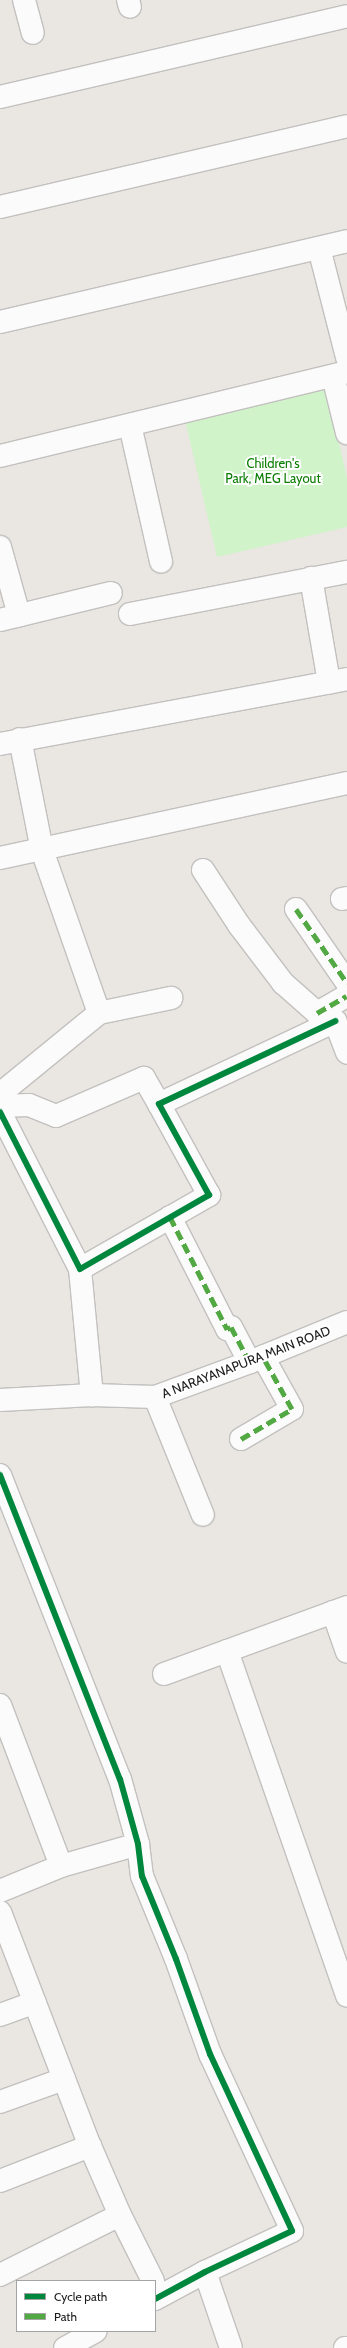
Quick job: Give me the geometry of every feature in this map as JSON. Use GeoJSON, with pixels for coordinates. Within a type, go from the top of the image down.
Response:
{"type":"FeatureCollection","features":[{"type":"Feature","properties":{"kind":"street"},"geometry":{"type":"LineString","coordinates":[[24,0],[33,33]]}},
{"type":"Feature","properties":{"kind":"street"},"geometry":{"type":"LineString","coordinates":[[0,97],[347,16]]}},
{"type":"Feature","properties":{"kind":"street"},"geometry":{"type":"LineString","coordinates":[[0,207],[347,126]]}},
{"type":"Feature","properties":{"kind":"street"},"geometry":{"type":"LineString","coordinates":[[0,322],[347,241]]}},
{"type":"Feature","properties":{"kind":"street"},"geometry":{"type":"LineString","coordinates":[[319,248],[347,357]]}},
{"type":"Feature","properties":{"kind":"street"},"geometry":{"type":"LineString","coordinates":[[0,456],[340,374],[347,433]]}},
{"type":"Feature","properties":{"kind":"street"},"geometry":{"type":"LineString","coordinates":[[130,424],[161,562]]}},
{"type":"Feature","properties":{"kind":"street"},"geometry":{"type":"LineString","coordinates":[[0,547],[10,617],[110,593]]}},
{"type":"Feature","properties":{"kind":"street"},"geometry":{"type":"LineString","coordinates":[[130,614],[347,572]]}},
{"type":"Feature","properties":{"kind":"street"},"geometry":{"type":"LineString","coordinates":[[99,1013],[42,850],[10,741],[338,681],[311,578]]}},
{"type":"Feature","properties":{"kind":"street"},"geometry":{"type":"LineString","coordinates":[[0,858],[347,783]]}},
{"type":"Feature","properties":{"kind":"street"},"geometry":{"type":"LineString","coordinates":[[203,870],[239,925],[283,983],[326,1017],[347,1053]]}},
{"type":"Feature","properties":{"kind":"street"},"geometry":{"type":"LineString","coordinates":[[296,909],[347,983]]}},
{"type":"Feature","properties":{"kind":"street"},"geometry":{"type":"LineString","coordinates":[[159,1104],[326,1017],[347,996]]}},
{"type":"Feature","properties":{"kind":"street"},"geometry":{"type":"LineString","coordinates":[[0,1094],[99,1013],[171,998]]}},
{"type":"Feature","properties":{"kind":"street"},"geometry":{"type":"LineString","coordinates":[[0,1106],[29,1105],[56,1116],[144,1078],[209,1195],[80,1269]]}},
{"type":"Feature","properties":{"kind":"street"},"geometry":{"type":"LineString","coordinates":[[0,1112],[80,1269],[92,1395]]}},
{"type":"Feature","properties":{"kind":"street"},"geometry":{"type":"LineString","coordinates":[[170,1217],[227,1329],[231,1327],[257,1359],[292,1408],[240,1439]]}},
{"type":"Feature","properties":{"kind":"street","name":"A NARAYANAPURA MAIN ROAD"},"geometry":{"type":"LineString","coordinates":[[0,1400],[92,1395],[155,1397],[257,1359],[347,1322]]}},
{"type":"Feature","properties":{"kind":"street"},"geometry":{"type":"LineString","coordinates":[[155,1397],[203,1515]]}},
{"type":"Feature","properties":{"kind":"street"},"geometry":{"type":"LineString","coordinates":[[0,1475],[120,1779],[138,1844],[142,1876],[176,1959],[210,2054],[292,2231],[205,2272],[156,2290]]}},
{"type":"Feature","properties":{"kind":"street"},"geometry":{"type":"LineString","coordinates":[[164,1674],[340,1609],[347,1652]]}},
{"type":"Feature","properties":{"kind":"street"},"geometry":{"type":"LineString","coordinates":[[227,1651],[347,1996]]}},
{"type":"Feature","properties":{"kind":"street"},"geometry":{"type":"LineString","coordinates":[[0,1705],[61,1866]]}},
{"type":"Feature","properties":{"kind":"street"},"geometry":{"type":"LineString","coordinates":[[0,1891],[61,1866],[138,1844]]}},
{"type":"Feature","properties":{"kind":"street"},"geometry":{"type":"LineString","coordinates":[[1,1919],[35,2002],[90,2146],[151,2280]]}},
{"type":"Feature","properties":{"kind":"street"},"geometry":{"type":"LineString","coordinates":[[0,2015],[35,2002]]}},
{"type":"Feature","properties":{"kind":"street"},"geometry":{"type":"LineString","coordinates":[[0,2102],[64,2079]]}},
{"type":"Feature","properties":{"kind":"street"},"geometry":{"type":"LineString","coordinates":[[0,2181],[90,2146]]}},
{"type":"Feature","properties":{"kind":"street"},"geometry":{"type":"LineString","coordinates":[[0,2276],[120,2214]]}},
{"type":"Feature","properties":{"kind":"street"},"geometry":{"type":"LineString","coordinates":[[205,2272],[231,2348]]}},
{"type":"Feature","properties":{"kind":"street"},"geometry":{"type":"LineString","coordinates":[[65,2348],[94,2332]]}},
{"type":"Feature","properties":{"kind":"green space","name":"Children's Park, MEG Layout"},"geometry":{"type":"Polygon","coordinates":[[[326,387],[347,478],[347,527],[217,557],[185,420],[326,387]]]}},
{"type":"Feature","properties":{"kind":"marked path"},"geometry":{"type":"LineString","coordinates":[[296,909],[347,983]]}},
{"type":"Feature","properties":{"kind":"marked path"},"geometry":{"type":"LineString","coordinates":[[317,1013],[347,996]]}},
{"type":"Feature","properties":{"kind":"marked path"},"geometry":{"type":"LineString","coordinates":[[170,1217],[227,1329],[231,1327],[250,1362]]}},
{"type":"Feature","properties":{"kind":"marked path"},"geometry":{"type":"LineString","coordinates":[[241,1439],[292,1409],[263,1357]]}},
{"type":"Feature","properties":{"kind":"cycle path"},"geometry":{"type":"LineString","coordinates":[[0,1112],[80,1269],[209,1195],[159,1104],[335,1021]]}},
{"type":"Feature","properties":{"kind":"cycle path"},"geometry":{"type":"LineString","coordinates":[[0,1475],[120,1779],[138,1844],[142,1876],[176,1959],[210,2054],[292,2231],[205,2272],[156,2298]]}}]}
